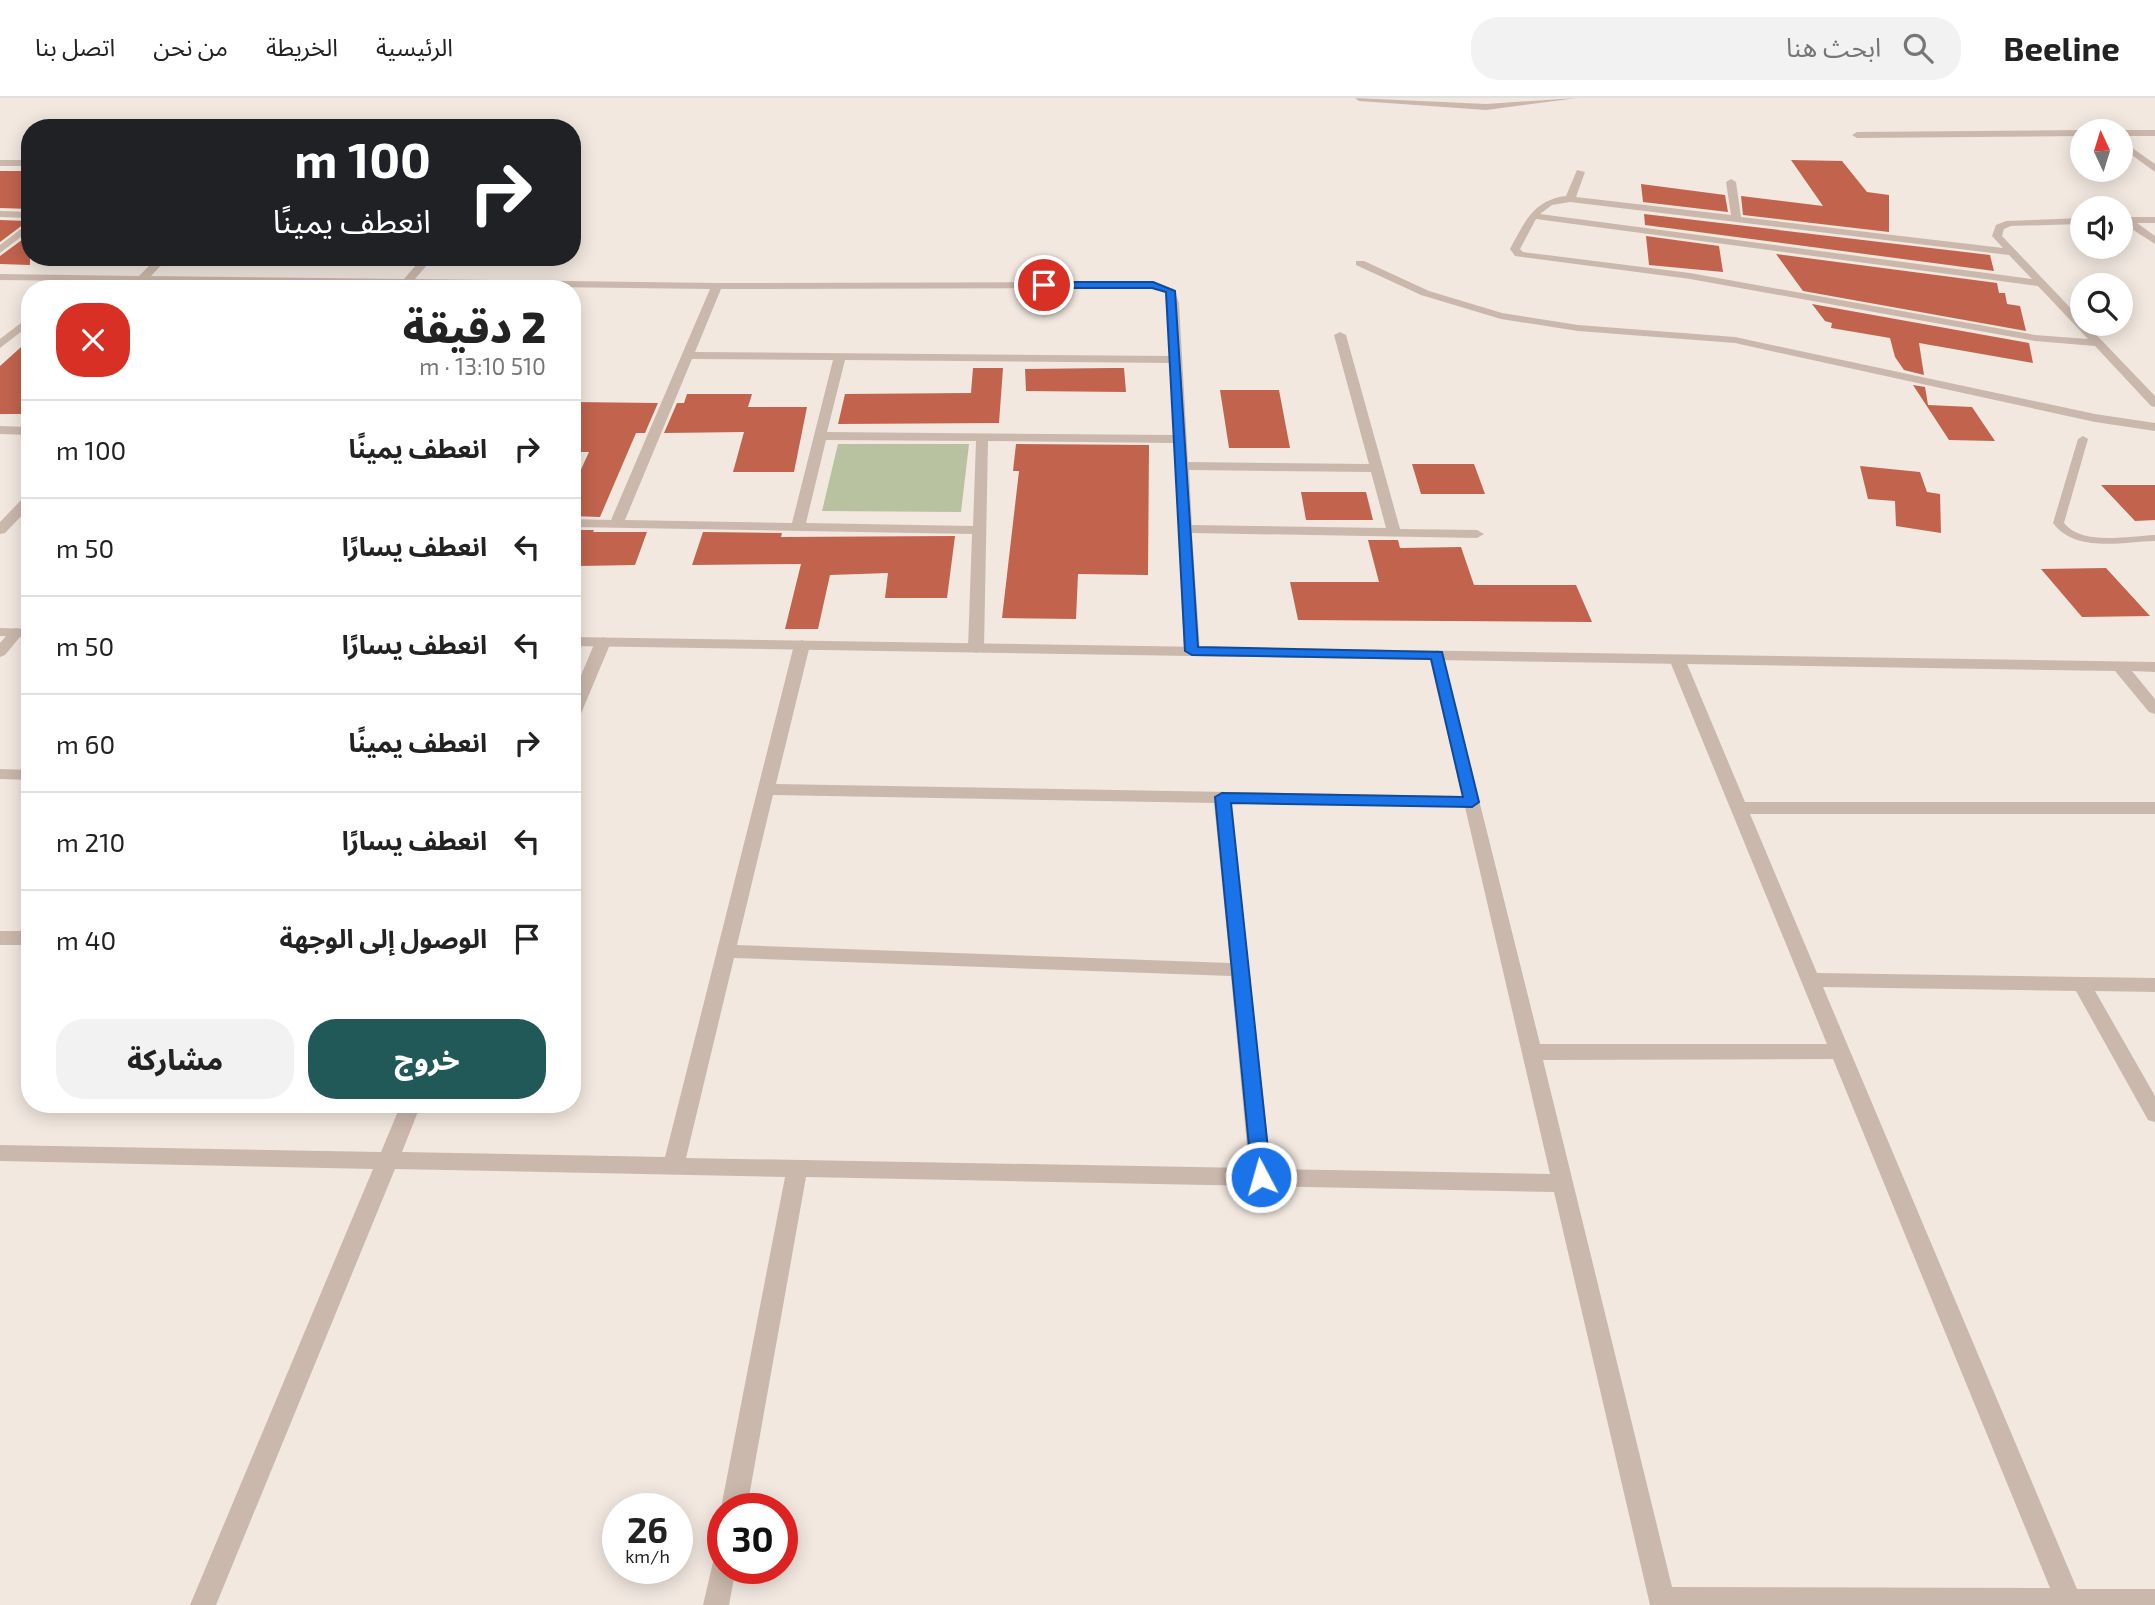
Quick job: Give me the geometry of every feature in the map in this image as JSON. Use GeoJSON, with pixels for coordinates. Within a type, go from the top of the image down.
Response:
{"type":"FeatureCollection","features":[{"type":"Feature","properties":{"kind":"street"},"geometry":{"type":"LineString","coordinates":[[1359,98],[1486,107],[1573,98]]}},
{"type":"Feature","properties":{"kind":"street"},"geometry":{"type":"LineString","coordinates":[[2133,133],[2155,132]]}},
{"type":"Feature","properties":{"kind":"street"},"geometry":{"type":"LineString","coordinates":[[1857,135],[2070,133]]}},
{"type":"Feature","properties":{"kind":"street"},"geometry":{"type":"LineString","coordinates":[[2133,152],[2155,169]]}},
{"type":"Feature","properties":{"kind":"street"},"geometry":{"type":"LineString","coordinates":[[0,163],[21,163]]}},
{"type":"Feature","properties":{"kind":"street"},"geometry":{"type":"LineString","coordinates":[[1570,199],[1580,172]]}},
{"type":"Feature","properties":{"kind":"street"},"geometry":{"type":"LineString","coordinates":[[1731,182],[1736,219]]}},
{"type":"Feature","properties":{"kind":"street"},"geometry":{"type":"LineString","coordinates":[[2009,252],[1570,199],[1550,200],[1539,206],[1515,249],[1519,254],[1690,276],[2035,338],[2098,343]]}},
{"type":"Feature","properties":{"kind":"street"},"geometry":{"type":"LineString","coordinates":[[0,214],[21,215]]}},
{"type":"Feature","properties":{"kind":"street"},"geometry":{"type":"LineString","coordinates":[[1535,216],[2039,283]]}},
{"type":"Feature","properties":{"kind":"street"},"geometry":{"type":"LineString","coordinates":[[2070,220],[2025,221],[2000,227],[1997,236],[2009,252],[2155,403]]}},
{"type":"Feature","properties":{"kind":"street"},"geometry":{"type":"LineString","coordinates":[[2133,220],[2155,220]]}},
{"type":"Feature","properties":{"kind":"street"},"geometry":{"type":"LineString","coordinates":[[2133,226],[2155,242]]}},
{"type":"Feature","properties":{"kind":"street"},"geometry":{"type":"LineString","coordinates":[[0,250],[21,232]]}},
{"type":"Feature","properties":{"kind":"street"},"geometry":{"type":"LineString","coordinates":[[1360,263],[1425,293],[1526,321],[1735,341],[2095,418],[2155,427]]}},
{"type":"Feature","properties":{"kind":"street"},"geometry":{"type":"LineString","coordinates":[[142,279],[155,266]]}},
{"type":"Feature","properties":{"kind":"street"},"geometry":{"type":"LineString","coordinates":[[409,280],[421,266]]}},
{"type":"Feature","properties":{"kind":"street"},"geometry":{"type":"LineString","coordinates":[[0,277],[160,280]]}},
{"type":"Feature","properties":{"kind":"street"},"geometry":{"type":"LineString","coordinates":[[581,286],[1153,285],[1170,291],[1192,651]]}},
{"type":"Feature","properties":{"kind":"street"},"geometry":{"type":"LineString","coordinates":[[616,524],[718,286]]}},
{"type":"Feature","properties":{"kind":"street"},"geometry":{"type":"LineString","coordinates":[[0,345],[21,327]]}},
{"type":"Feature","properties":{"kind":"street"},"geometry":{"type":"LineString","coordinates":[[1340,335],[1394,533]]}},
{"type":"Feature","properties":{"kind":"street"},"geometry":{"type":"LineString","coordinates":[[688,355],[1175,360]]}},
{"type":"Feature","properties":{"kind":"street"},"geometry":{"type":"LineString","coordinates":[[798,526],[840,356]]}},
{"type":"Feature","properties":{"kind":"street"},"geometry":{"type":"LineString","coordinates":[[0,430],[21,431]]}},
{"type":"Feature","properties":{"kind":"street"},"geometry":{"type":"LineString","coordinates":[[820,436],[1180,439]]}},
{"type":"Feature","properties":{"kind":"street"},"geometry":{"type":"LineString","coordinates":[[975,648],[982,438]]}},
{"type":"Feature","properties":{"kind":"street"},"geometry":{"type":"LineString","coordinates":[[1181,466],[1376,468]]}},
{"type":"Feature","properties":{"kind":"street"},"geometry":{"type":"LineString","coordinates":[[0,530],[6,518],[21,506]]}},
{"type":"Feature","properties":{"kind":"street"},"geometry":{"type":"LineString","coordinates":[[581,523],[979,530]]}},
{"type":"Feature","properties":{"kind":"street"},"geometry":{"type":"LineString","coordinates":[[1185,529],[1478,534]]}},
{"type":"Feature","properties":{"kind":"street"},"geometry":{"type":"LineString","coordinates":[[0,632],[21,633]]}},
{"type":"Feature","properties":{"kind":"street"},"geometry":{"type":"LineString","coordinates":[[0,652],[21,635]]}},
{"type":"Feature","properties":{"kind":"street"},"geometry":{"type":"LineString","coordinates":[[581,641],[2155,667]]}},
{"type":"Feature","properties":{"kind":"street"},"geometry":{"type":"LineString","coordinates":[[581,695],[603,642]]}},
{"type":"Feature","properties":{"kind":"street"},"geometry":{"type":"LineString","coordinates":[[673,1166],[802,645]]}},
{"type":"Feature","properties":{"kind":"street"},"geometry":{"type":"LineString","coordinates":[[1437,655],[1662,1602],[2155,1602]]}},
{"type":"Feature","properties":{"kind":"street"},"geometry":{"type":"LineString","coordinates":[[1676,659],[2069,1602]]}},
{"type":"Feature","properties":{"kind":"street"},"geometry":{"type":"LineString","coordinates":[[2119,666],[2155,709]]}},
{"type":"Feature","properties":{"kind":"street"},"geometry":{"type":"LineString","coordinates":[[0,774],[21,775]]}},
{"type":"Feature","properties":{"kind":"street"},"geometry":{"type":"LineString","coordinates":[[766,789],[1472,802]]}},
{"type":"Feature","properties":{"kind":"street"},"geometry":{"type":"LineString","coordinates":[[1222,797],[1261,1177]]}},
{"type":"Feature","properties":{"kind":"street"},"geometry":{"type":"LineString","coordinates":[[1738,808],[2155,808]]}},
{"type":"Feature","properties":{"kind":"street"},"geometry":{"type":"LineString","coordinates":[[0,938],[21,938]]}},
{"type":"Feature","properties":{"kind":"street"},"geometry":{"type":"LineString","coordinates":[[726,951],[1240,970]]}},
{"type":"Feature","properties":{"kind":"street"},"geometry":{"type":"LineString","coordinates":[[1810,979],[2155,985]]}},
{"type":"Feature","properties":{"kind":"street"},"geometry":{"type":"LineString","coordinates":[[2081,984],[2155,1114]]}},
{"type":"Feature","properties":{"kind":"street"},"geometry":{"type":"LineString","coordinates":[[1532,1052],[1840,1051]]}},
{"type":"Feature","properties":{"kind":"street"},"geometry":{"type":"LineString","coordinates":[[203,1605],[407,1113]]}},
{"type":"Feature","properties":{"kind":"street"},"geometry":{"type":"LineString","coordinates":[[2,1157],[388,1160],[1562,1183]]}},
{"type":"Feature","properties":{"kind":"street"},"geometry":{"type":"LineString","coordinates":[[737,1493],[797,1168]]}},
{"type":"Feature","properties":{"kind":"street"},"geometry":{"type":"LineString","coordinates":[[716,1605],[720,1584]]}},
{"type":"Feature","properties":{"kind":"lane"},"geometry":{"type":"LineString","coordinates":[[2084,439],[2057,523],[2061,530],[2071,536],[2086,539],[2155,538]]}},
{"type":"Feature","properties":{"kind":"green space"},"geometry":{"type":"Polygon","coordinates":[[[838,444],[969,444],[961,512],[822,511],[838,444]]]}},
{"type":"Feature","properties":{"kind":"building"},"geometry":{"type":"Polygon","coordinates":[[[1791,160],[1842,161],[1867,192],[1889,195],[1889,232],[1743,215],[1741,196],[1823,206],[1791,160]]]}},
{"type":"Feature","properties":{"kind":"building"},"geometry":{"type":"Polygon","coordinates":[[[0,171],[21,171],[21,209],[0,208],[0,171]]]}},
{"type":"Feature","properties":{"kind":"building"},"geometry":{"type":"Polygon","coordinates":[[[1641,184],[1725,195],[1728,212],[1643,202],[1641,184]]]}},
{"type":"Feature","properties":{"kind":"building"},"geometry":{"type":"Polygon","coordinates":[[[1644,214],[1990,255],[1994,271],[1645,225],[1644,214]]]}},
{"type":"Feature","properties":{"kind":"building"},"geometry":{"type":"Polygon","coordinates":[[[0,220],[21,221],[21,226],[0,242],[0,220]]]}},
{"type":"Feature","properties":{"kind":"building"},"geometry":{"type":"Polygon","coordinates":[[[1646,236],[1719,246],[1723,272],[1649,265],[1646,236]]]}},
{"type":"Feature","properties":{"kind":"building"},"geometry":{"type":"Polygon","coordinates":[[[21,241],[21,265],[0,264],[0,256],[21,241]]]}},
{"type":"Feature","properties":{"kind":"building"},"geometry":{"type":"Polygon","coordinates":[[[1776,254],[1997,283],[1999,293],[2005,293],[2007,304],[2020,306],[2026,331],[1803,291],[1776,254]]]}},
{"type":"Feature","properties":{"kind":"building"},"geometry":{"type":"Polygon","coordinates":[[[1812,304],[2029,343],[2033,363],[1919,343],[1924,375],[1904,370],[1895,357],[1890,338],[1831,328],[1832,323],[1825,321],[1812,304]]]}},
{"type":"Feature","properties":{"kind":"building"},"geometry":{"type":"Polygon","coordinates":[[[21,347],[21,414],[0,414],[0,366],[21,347]]]}},
{"type":"Feature","properties":{"kind":"building"},"geometry":{"type":"Polygon","coordinates":[[[973,368],[1003,368],[999,423],[838,424],[845,394],[971,393],[973,368]]]}},
{"type":"Feature","properties":{"kind":"building"},"geometry":{"type":"Polygon","coordinates":[[[1124,368],[1126,392],[1026,391],[1025,369],[1124,368]]]}},
{"type":"Feature","properties":{"kind":"building"},"geometry":{"type":"Polygon","coordinates":[[[1913,385],[1925,387],[1928,405],[1972,407],[1995,441],[1949,440],[1913,385]]]}},
{"type":"Feature","properties":{"kind":"building"},"geometry":{"type":"Polygon","coordinates":[[[1220,390],[1279,390],[1290,448],[1229,448],[1220,390]]]}},
{"type":"Feature","properties":{"kind":"building"},"geometry":{"type":"Polygon","coordinates":[[[687,394],[752,394],[748,407],[807,407],[794,472],[733,472],[744,432],[664,433],[677,403],[684,403],[687,394]]]}},
{"type":"Feature","properties":{"kind":"building"},"geometry":{"type":"Polygon","coordinates":[[[581,402],[658,403],[645,433],[636,433],[600,517],[581,516],[581,469],[589,452],[581,452],[581,402]]]}},
{"type":"Feature","properties":{"kind":"building"},"geometry":{"type":"Polygon","coordinates":[[[1016,444],[1149,445],[1148,575],[1078,574],[1076,619],[1002,618],[1019,471],[1013,471],[1016,444]]]}},
{"type":"Feature","properties":{"kind":"building"},"geometry":{"type":"Polygon","coordinates":[[[1412,464],[1474,464],[1485,494],[1421,494],[1412,464]]]}},
{"type":"Feature","properties":{"kind":"building"},"geometry":{"type":"Polygon","coordinates":[[[1860,466],[1920,472],[1927,492],[1940,494],[1941,533],[1896,526],[1895,501],[1868,499],[1860,466]]]}},
{"type":"Feature","properties":{"kind":"building"},"geometry":{"type":"Polygon","coordinates":[[[2101,485],[2155,485],[2155,520],[2135,521],[2101,485]]]}},
{"type":"Feature","properties":{"kind":"building"},"geometry":{"type":"Polygon","coordinates":[[[1301,492],[1366,492],[1373,520],[1306,520],[1301,492]]]}},
{"type":"Feature","properties":{"kind":"building"},"geometry":{"type":"Polygon","coordinates":[[[581,530],[647,532],[635,565],[581,566],[581,530]]]}},
{"type":"Feature","properties":{"kind":"building"},"geometry":{"type":"Polygon","coordinates":[[[703,532],[782,533],[781,537],[955,536],[947,598],[885,598],[888,573],[830,575],[818,629],[785,629],[801,564],[692,565],[703,532]]]}},
{"type":"Feature","properties":{"kind":"building"},"geometry":{"type":"Polygon","coordinates":[[[1368,540],[1398,540],[1400,548],[1461,547],[1474,585],[1576,585],[1592,622],[1298,620],[1290,582],[1379,582],[1368,540]]]}},
{"type":"Feature","properties":{"kind":"building"},"geometry":{"type":"Polygon","coordinates":[[[2106,568],[2150,616],[2082,617],[2041,569],[2106,568]]]}},
{"type":"Feature","properties":{"kind":"route"},"geometry":{"type":"LineString","coordinates":[[1044,285],[1153,285],[1170,291],[1173,303],[1192,651],[1437,655],[1472,802],[1222,797],[1261,1177]]}}]}
